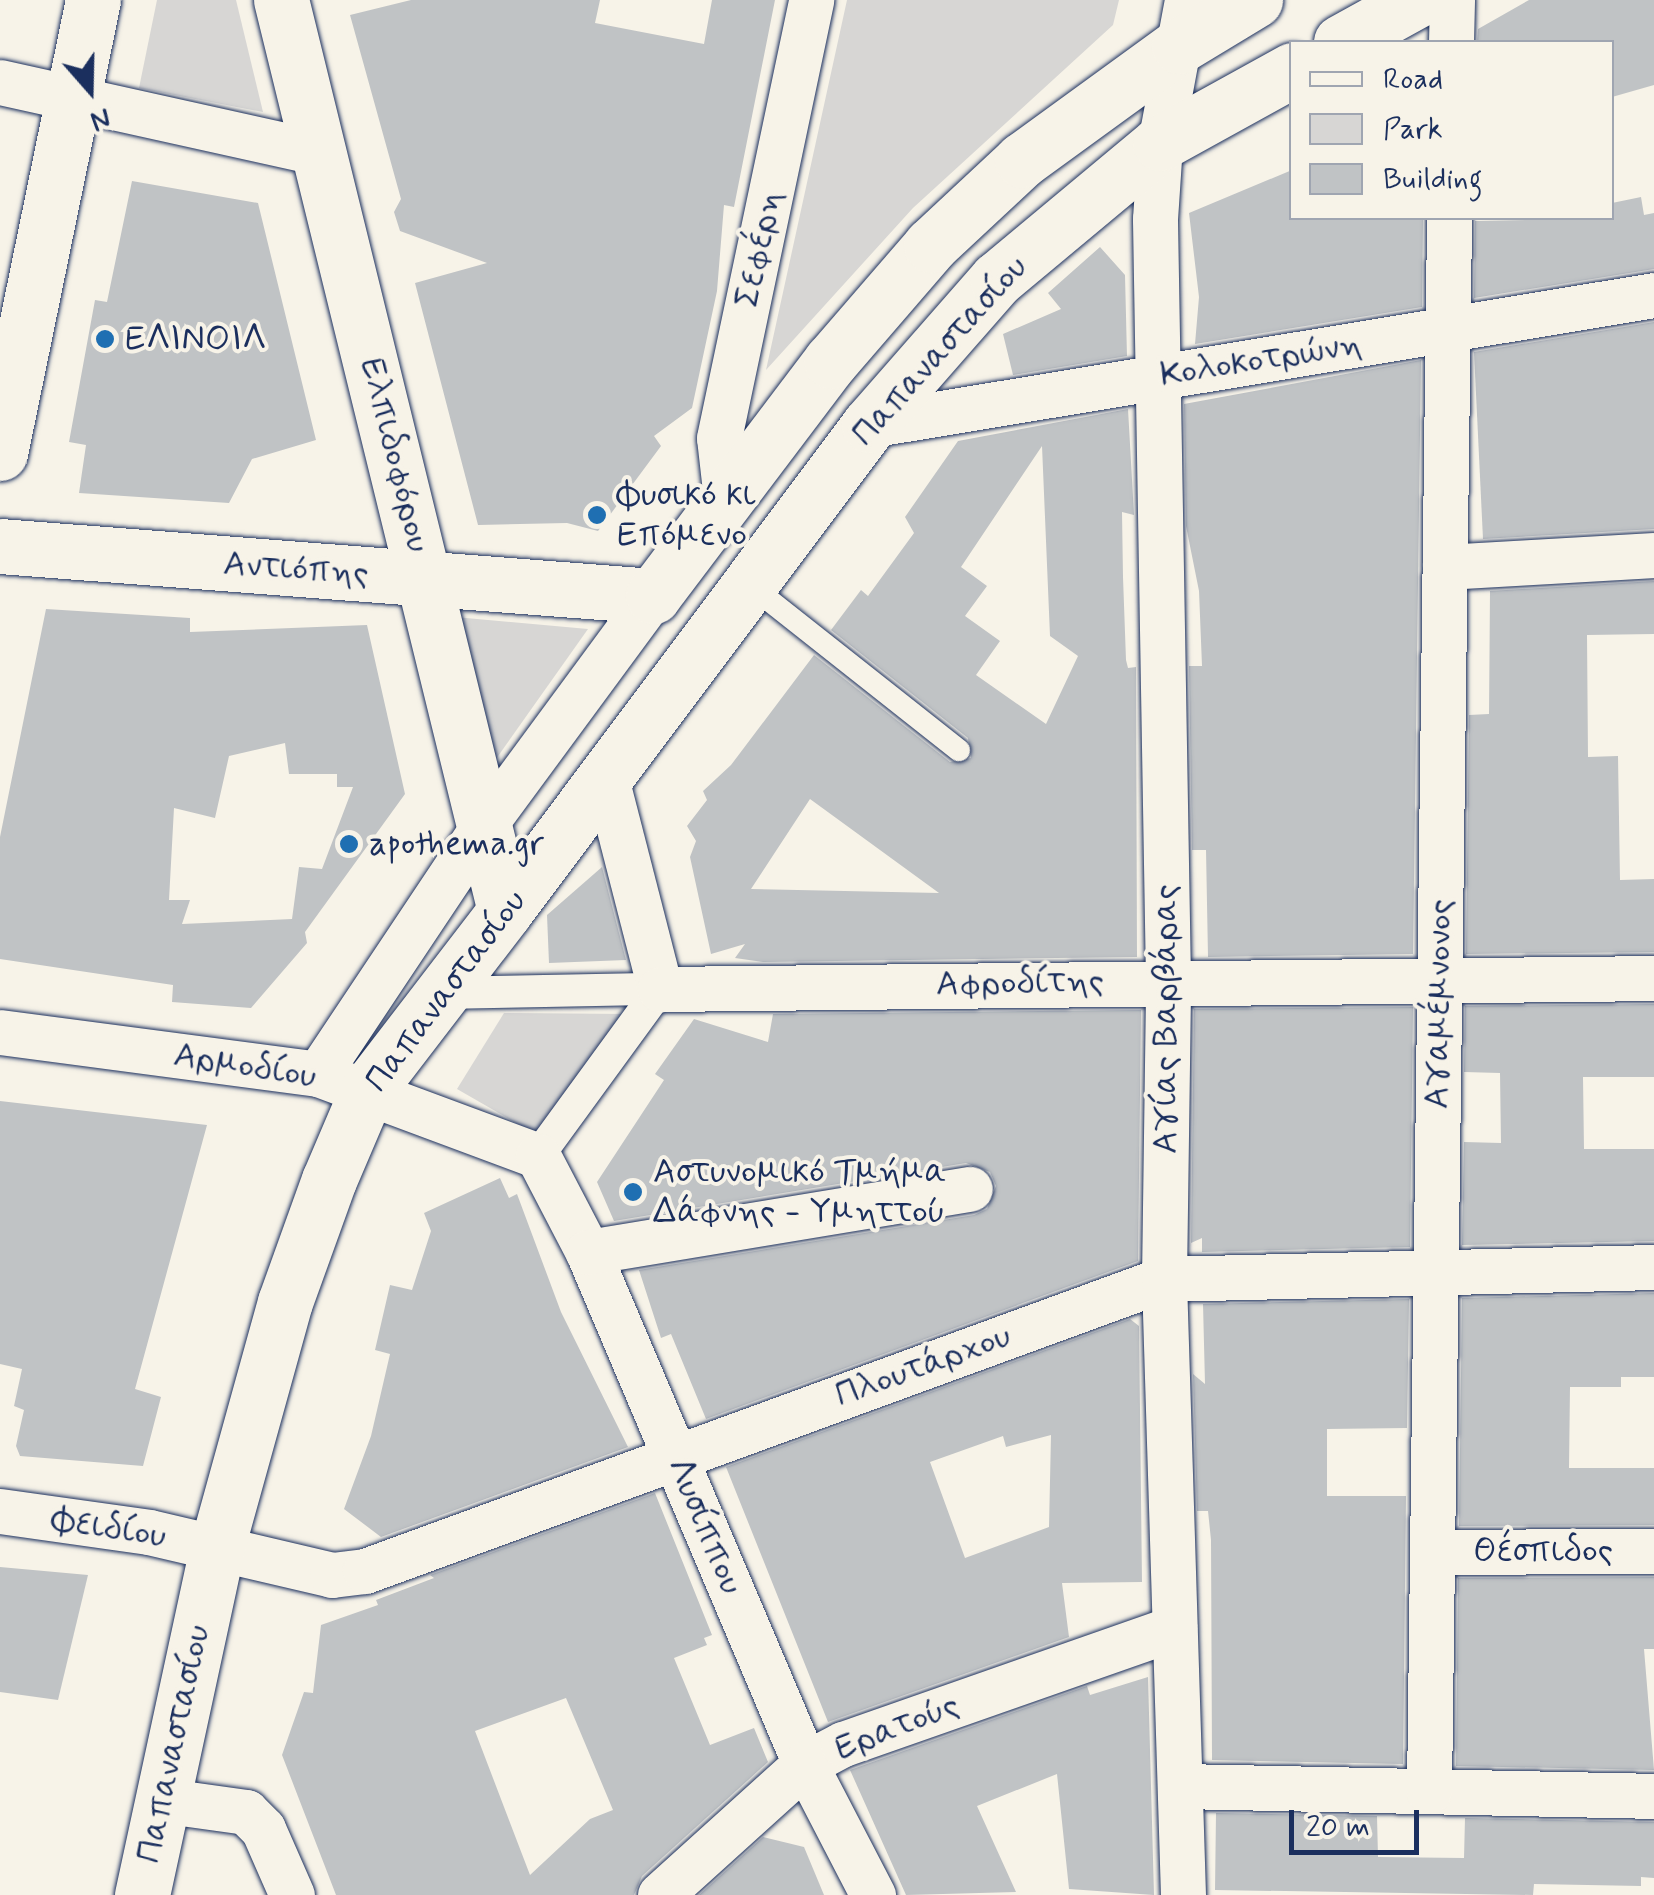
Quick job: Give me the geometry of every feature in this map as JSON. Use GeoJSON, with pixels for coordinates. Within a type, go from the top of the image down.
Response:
{"type":"FeatureCollection","features":[{"type":"Feature","properties":{"kind":"street"},"geometry":{"type":"LineString","coordinates":[[0,454],[93,0]]}},
{"type":"Feature","properties":{"kind":"street","name":"Ελπιδοφόρου"},"geometry":{"type":"LineString","coordinates":[[281,0],[505,911]]}},
{"type":"Feature","properties":{"kind":"street","name":"Σεφέρη"},"geometry":{"type":"LineString","coordinates":[[726,499],[719,438],[810,0]]}},
{"type":"Feature","properties":{"kind":"street","name":"Παπαναστασίου"},"geometry":{"type":"LineString","coordinates":[[142,1895],[217,1546],[342,1082],[484,825],[726,499],[931,245],[1022,160],[1183,23],[1256,0]]}},
{"type":"Feature","properties":{"kind":"street"},"geometry":{"type":"LineString","coordinates":[[1345,40],[1417,0]]}},
{"type":"Feature","properties":{"kind":"street"},"geometry":{"type":"LineString","coordinates":[[1451,40],[1452,0]]}},
{"type":"Feature","properties":{"kind":"street","name":"Αγίας Βαρβάρας"},"geometry":{"type":"LineString","coordinates":[[1182,1895],[1164,1279],[1168,980],[1158,377],[1160,143],[1183,23]]}},
{"type":"Feature","properties":{"kind":"street","name":"Παπαναστασίου"},"geometry":{"type":"LineString","coordinates":[[342,1082],[442,992],[607,782],[869,425],[997,280],[1160,143],[1289,72]]}},
{"type":"Feature","properties":{"kind":"street"},"geometry":{"type":"LineString","coordinates":[[0,82],[320,154]]}},
{"type":"Feature","properties":{"kind":"street","name":"Αγαμέμνονος"},"geometry":{"type":"LineString","coordinates":[[1430,1791],[1449,220]]}},
{"type":"Feature","properties":{"kind":"street","name":"Κολοκοτρώνη"},"geometry":{"type":"LineString","coordinates":[[869,425],[1654,295]]}},
{"type":"Feature","properties":{"kind":"street","name":"Αντιόπης"},"geometry":{"type":"LineString","coordinates":[[0,546],[653,596]]}},
{"type":"Feature","properties":{"kind":"street"},"geometry":{"type":"LineString","coordinates":[[1445,567],[1654,555]]}},
{"type":"Feature","properties":{"kind":"street"},"geometry":{"type":"LineString","coordinates":[[607,782],[660,989]]}},
{"type":"Feature","properties":{"kind":"street","name":"Αφροδίτης"},"geometry":{"type":"LineString","coordinates":[[660,989],[1168,980],[1654,978]]}},
{"type":"Feature","properties":{"kind":"street"},"geometry":{"type":"LineString","coordinates":[[442,992],[660,989]]}},
{"type":"Feature","properties":{"kind":"street"},"geometry":{"type":"LineString","coordinates":[[538,1156],[660,989]]}},
{"type":"Feature","properties":{"kind":"street","name":"Αρμοδίου"},"geometry":{"type":"LineString","coordinates":[[0,1032],[342,1082],[538,1156]]}},
{"type":"Feature","properties":{"kind":"street","name":"Λυσίππου"},"geometry":{"type":"LineString","coordinates":[[538,1156],[588,1252],[805,1764],[872,1895]]}},
{"type":"Feature","properties":{"kind":"street"},"geometry":{"type":"LineString","coordinates":[[588,1252],[970,1189]]}},
{"type":"Feature","properties":{"kind":"street","name":"Πλουτάρχου"},"geometry":{"type":"LineString","coordinates":[[217,1546],[332,1575],[365,1571],[1164,1279],[1654,1267]]}},
{"type":"Feature","properties":{"kind":"street","name":"Φειδίου"},"geometry":{"type":"LineString","coordinates":[[0,1512],[217,1546]]}},
{"type":"Feature","properties":{"kind":"street","name":"Θέσπιδος"},"geometry":{"type":"LineString","coordinates":[[1432,1552],[1654,1550]]}},
{"type":"Feature","properties":{"kind":"street","name":"Ερατούς"},"geometry":{"type":"LineString","coordinates":[[660,1895],[805,1764],[844,1744],[1174,1628]]}},
{"type":"Feature","properties":{"kind":"street"},"geometry":{"type":"LineString","coordinates":[[1181,1786],[1654,1796]]}},
{"type":"Feature","properties":{"kind":"street"},"geometry":{"type":"LineString","coordinates":[[160,1800],[246,1812],[264,1829],[292,1895]]}},
{"type":"Feature","properties":{"kind":"lane"},"geometry":{"type":"LineString","coordinates":[[750,586],[960,750]]}},
{"type":"Feature","properties":{"kind":"green space"},"geometry":{"type":"Polygon","coordinates":[[[157,0],[236,0],[263,112],[139,88],[157,0]]]}},
{"type":"Feature","properties":{"kind":"green space"},"geometry":{"type":"Polygon","coordinates":[[[847,0],[1119,0],[1113,25],[913,208],[766,370],[847,0]]]}},
{"type":"Feature","properties":{"kind":"green space"},"geometry":{"type":"Polygon","coordinates":[[[455,617],[588,629],[496,759],[455,617]]]}},
{"type":"Feature","properties":{"kind":"green space"},"geometry":{"type":"Polygon","coordinates":[[[504,1013],[631,1014],[542,1138],[457,1089],[504,1013]]]}},
{"type":"Feature","properties":{"kind":"building"},"geometry":{"type":"Polygon","coordinates":[[[411,0],[600,0],[595,23],[704,44],[712,0],[775,0],[734,207],[724,205],[717,291],[692,408],[654,436],[661,446],[598,531],[567,523],[478,525],[415,283],[487,263],[400,231],[394,212],[401,199],[350,15],[411,0]]]}},
{"type":"Feature","properties":{"kind":"building"},"geometry":{"type":"Polygon","coordinates":[[[1529,0],[1654,0],[1654,85],[1614,96],[1614,40],[1477,40],[1478,29],[1529,0]]]}},
{"type":"Feature","properties":{"kind":"building"},"geometry":{"type":"Polygon","coordinates":[[[1289,171],[1289,220],[1423,220],[1422,307],[1195,344],[1199,297],[1189,213],[1289,171]]]}},
{"type":"Feature","properties":{"kind":"building"},"geometry":{"type":"Polygon","coordinates":[[[132,181],[258,203],[316,440],[252,459],[229,503],[79,493],[86,445],[69,442],[95,300],[107,302],[132,181]]]}},
{"type":"Feature","properties":{"kind":"building"},"geometry":{"type":"Polygon","coordinates":[[[1641,197],[1644,215],[1654,213],[1654,269],[1474,298],[1475,221],[1614,220],[1614,203],[1641,197]]]}},
{"type":"Feature","properties":{"kind":"building"},"geometry":{"type":"Polygon","coordinates":[[[1100,247],[1125,275],[1127,356],[1013,375],[1003,334],[1061,309],[1048,293],[1100,247]]]}},
{"type":"Feature","properties":{"kind":"building"},"geometry":{"type":"Polygon","coordinates":[[[1654,322],[1654,529],[1483,539],[1474,352],[1654,322]]]}},
{"type":"Feature","properties":{"kind":"building"},"geometry":{"type":"Polygon","coordinates":[[[1421,360],[1413,954],[1208,957],[1206,850],[1192,850],[1189,666],[1202,666],[1199,591],[1186,526],[1184,404],[1421,360]]]}},
{"type":"Feature","properties":{"kind":"building"},"geometry":{"type":"Polygon","coordinates":[[[1128,409],[1134,515],[1122,512],[1123,577],[1126,660],[1128,668],[1136,667],[1137,957],[763,962],[735,958],[745,944],[711,954],[690,857],[696,841],[687,826],[707,800],[703,791],[731,765],[814,655],[950,762],[971,758],[968,738],[831,630],[861,590],[868,596],[914,533],[905,517],[958,441],[1128,409]],[[1042,446],[961,567],[987,586],[965,616],[1000,641],[976,675],[1046,724],[1078,656],[1050,636],[1042,446]],[[810,799],[751,889],[939,893],[810,799]]]}},
{"type":"Feature","properties":{"kind":"building"},"geometry":{"type":"Polygon","coordinates":[[[1654,581],[1654,634],[1587,635],[1588,757],[1618,756],[1620,880],[1654,879],[1654,952],[1466,954],[1469,715],[1489,714],[1490,591],[1654,581]]]}},
{"type":"Feature","properties":{"kind":"building"},"geometry":{"type":"Polygon","coordinates":[[[46,609],[190,618],[190,632],[367,625],[405,794],[305,932],[307,943],[251,1008],[172,1002],[173,985],[0,959],[0,837],[46,609]],[[285,743],[229,756],[215,818],[174,808],[169,900],[190,900],[182,924],[292,919],[299,867],[322,869],[353,787],[337,787],[337,774],[289,774],[285,743]]]}},
{"type":"Feature","properties":{"kind":"building"},"geometry":{"type":"Polygon","coordinates":[[[602,867],[626,960],[549,963],[547,915],[602,867]]]}},
{"type":"Feature","properties":{"kind":"building"},"geometry":{"type":"Polygon","coordinates":[[[1654,1004],[1654,1077],[1583,1077],[1584,1149],[1654,1149],[1654,1241],[1462,1245],[1464,1142],[1501,1143],[1500,1073],[1464,1072],[1465,1006],[1654,1004]]]}},
{"type":"Feature","properties":{"kind":"building"},"geometry":{"type":"Polygon","coordinates":[[[1413,1007],[1410,1247],[1202,1252],[1202,1238],[1191,1243],[1194,1009],[1413,1007]]]}},
{"type":"Feature","properties":{"kind":"building"},"geometry":{"type":"Polygon","coordinates":[[[1141,1010],[1138,1261],[706,1419],[671,1334],[661,1338],[639,1270],[974,1215],[987,1209],[996,1186],[990,1172],[966,1163],[614,1221],[597,1182],[664,1080],[655,1074],[694,1019],[768,1042],[773,1014],[1141,1010]]]}},
{"type":"Feature","properties":{"kind":"building"},"geometry":{"type":"Polygon","coordinates":[[[0,1101],[207,1125],[135,1389],[161,1397],[143,1466],[20,1456],[16,1446],[24,1410],[14,1406],[22,1369],[0,1364],[0,1101]]]}},
{"type":"Feature","properties":{"kind":"building"},"geometry":{"type":"Polygon","coordinates":[[[500,1178],[509,1198],[517,1194],[561,1312],[628,1447],[381,1537],[344,1509],[371,1436],[390,1354],[375,1350],[390,1285],[412,1290],[431,1231],[424,1213],[500,1178]]]}},
{"type":"Feature","properties":{"kind":"building"},"geometry":{"type":"Polygon","coordinates":[[[1654,1293],[1654,1377],[1621,1377],[1621,1387],[1570,1387],[1569,1468],[1654,1468],[1654,1525],[1459,1526],[1462,1298],[1654,1293]]]}},
{"type":"Feature","properties":{"kind":"building"},"geometry":{"type":"Polygon","coordinates":[[[1409,1299],[1407,1428],[1327,1429],[1327,1496],[1406,1496],[1403,1764],[1212,1760],[1211,1540],[1208,1511],[1197,1511],[1193,1374],[1205,1384],[1203,1304],[1409,1299]]]}},
{"type":"Feature","properties":{"kind":"building"},"geometry":{"type":"Polygon","coordinates":[[[1130,1319],[1139,1326],[1142,1582],[1062,1583],[1069,1637],[828,1722],[726,1467],[1130,1319]],[[1051,1435],[1006,1447],[1003,1436],[930,1462],[965,1558],[1049,1527],[1051,1435]]]}},
{"type":"Feature","properties":{"kind":"building"},"geometry":{"type":"Polygon","coordinates":[[[655,1493],[712,1635],[704,1638],[707,1645],[674,1658],[710,1745],[754,1728],[768,1762],[642,1876],[634,1895],[336,1895],[282,1755],[304,1692],[313,1693],[321,1625],[378,1605],[376,1600],[434,1578],[430,1575],[655,1493]],[[566,1698],[475,1731],[530,1875],[590,1819],[613,1810],[566,1698]]]}},
{"type":"Feature","properties":{"kind":"building"},"geometry":{"type":"Polygon","coordinates":[[[0,1567],[88,1575],[58,1700],[0,1692],[0,1567]]]}},
{"type":"Feature","properties":{"kind":"building"},"geometry":{"type":"Polygon","coordinates":[[[1654,1577],[1654,1649],[1644,1649],[1654,1770],[1456,1766],[1458,1578],[1654,1577]]]}},
{"type":"Feature","properties":{"kind":"building"},"geometry":{"type":"Polygon","coordinates":[[[1148,1677],[1154,1895],[1069,1889],[1057,1774],[977,1806],[1016,1892],[906,1895],[850,1770],[1087,1686],[1090,1695],[1148,1677]]]}},
{"type":"Feature","properties":{"kind":"building"},"geometry":{"type":"Polygon","coordinates":[[[1216,1813],[1377,1816],[1378,1857],[1464,1858],[1465,1818],[1654,1822],[1654,1878],[1641,1877],[1641,1886],[1534,1884],[1533,1895],[1215,1890],[1216,1813]]]}},
{"type":"Feature","properties":{"kind":"building"},"geometry":{"type":"Polygon","coordinates":[[[763,1837],[804,1847],[824,1895],[699,1895],[763,1837]]]}},
{"type":"Feature","properties":{"kind":"place","name":"ΕΛΙΝΟΙΛ"},"geometry":{"type":"Point","coordinates":[105,339]}},
{"type":"Feature","properties":{"kind":"place","name":"Φυσικό κι Επόμενο"},"geometry":{"type":"Point","coordinates":[597,515]}},
{"type":"Feature","properties":{"kind":"place","name":"apothema.gr"},"geometry":{"type":"Point","coordinates":[349,844]}},
{"type":"Feature","properties":{"kind":"place","name":"Αστυνομικό Τμήμα Δάφνης - Υμηττού"},"geometry":{"type":"Point","coordinates":[633,1192]}}]}
